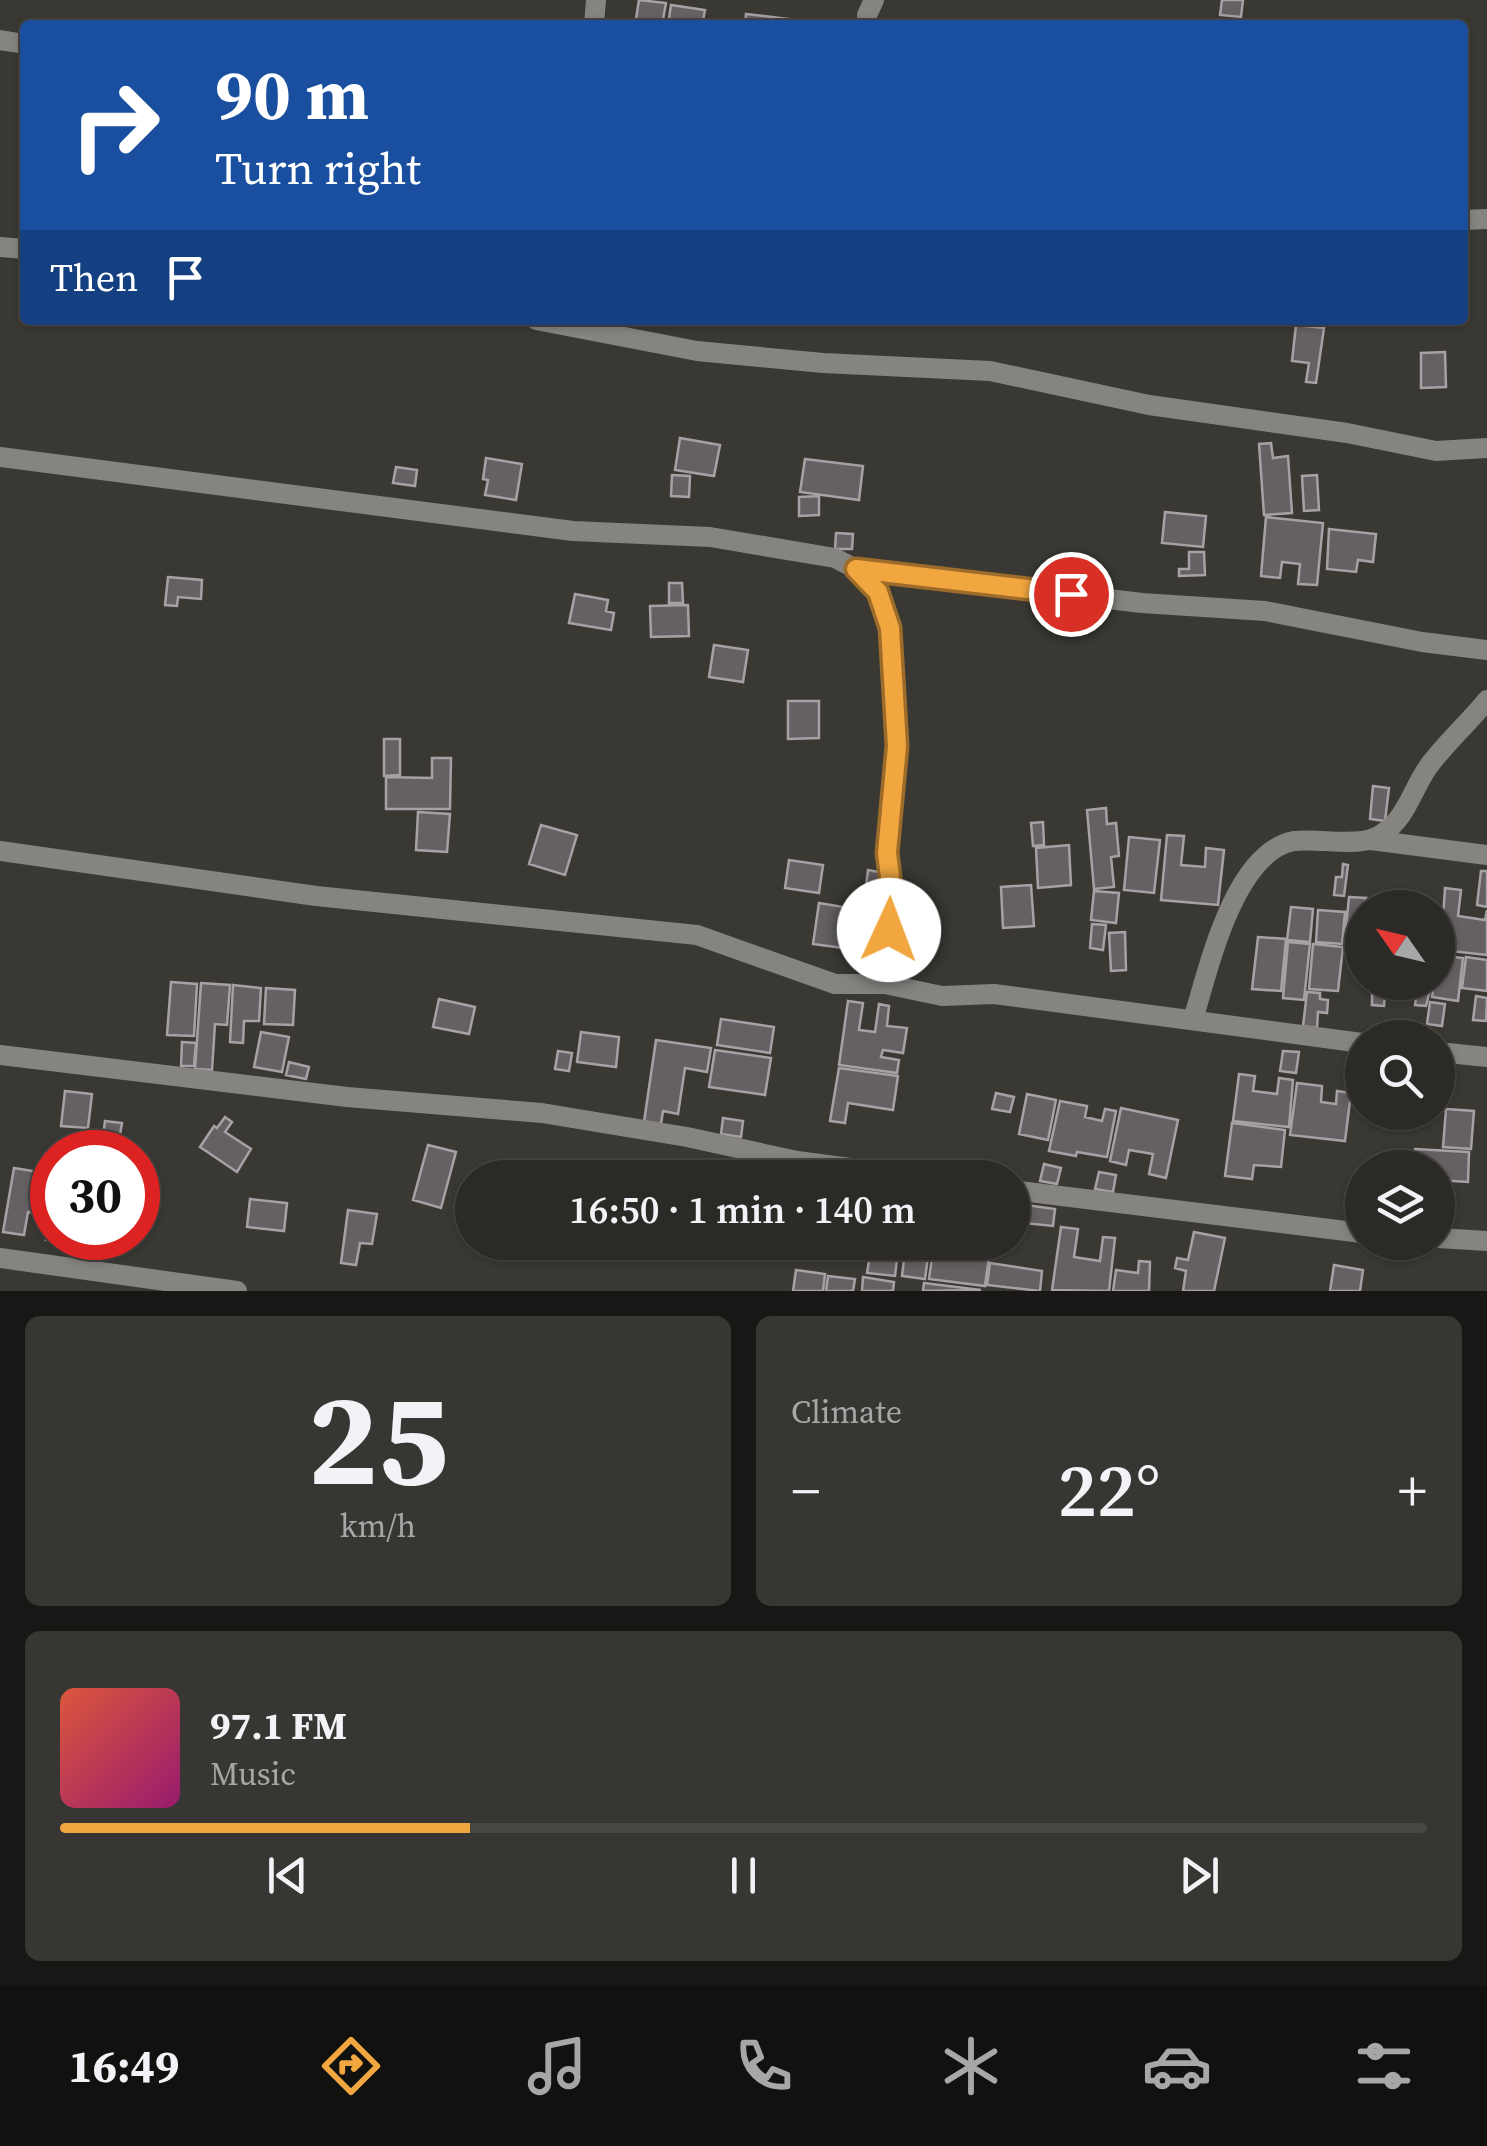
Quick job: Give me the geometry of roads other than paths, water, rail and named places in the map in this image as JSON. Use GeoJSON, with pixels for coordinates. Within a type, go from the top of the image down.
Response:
{"type":"FeatureCollection","features":[{"type":"Feature","properties":{"kind":"street"},"geometry":{"type":"LineString","coordinates":[[562,325],[696,351],[823,363],[990,371],[1149,405],[1347,433],[1436,451],[1487,448]]}},
{"type":"Feature","properties":{"kind":"street"},"geometry":{"type":"LineString","coordinates":[[0,457],[573,531],[710,537],[835,558],[856,569],[878,592],[890,628],[897,746],[887,853],[891,885],[885,984]]}},
{"type":"Feature","properties":{"kind":"street"},"geometry":{"type":"LineString","coordinates":[[856,569],[1142,603],[1264,611],[1422,642],[1487,650]]}},
{"type":"Feature","properties":{"kind":"street"},"geometry":{"type":"LineString","coordinates":[[1370,840],[1401,817],[1429,765],[1487,700]]}},
{"type":"Feature","properties":{"kind":"street"},"geometry":{"type":"LineString","coordinates":[[1193,1020],[1220,932],[1249,874],[1274,849],[1293,842],[1370,840],[1487,855]]}},
{"type":"Feature","properties":{"kind":"street"},"geometry":{"type":"LineString","coordinates":[[0,851],[316,896],[697,935],[835,984],[885,984],[942,996],[994,994],[1345,1040]]}},
{"type":"Feature","properties":{"kind":"street"},"geometry":{"type":"LineString","coordinates":[[1455,1054],[1487,1057]]}},
{"type":"Feature","properties":{"kind":"street"},"geometry":{"type":"LineString","coordinates":[[0,1055],[347,1097],[542,1114],[688,1136],[797,1160]]}},
{"type":"Feature","properties":{"kind":"street"},"geometry":{"type":"LineString","coordinates":[[1030,1192],[1345,1231]]}},
{"type":"Feature","properties":{"kind":"street"},"geometry":{"type":"LineString","coordinates":[[1455,1239],[1487,1241]]}},
{"type":"Feature","properties":{"kind":"street"},"geometry":{"type":"LineString","coordinates":[[0,1258],[237,1291]]}}]}
